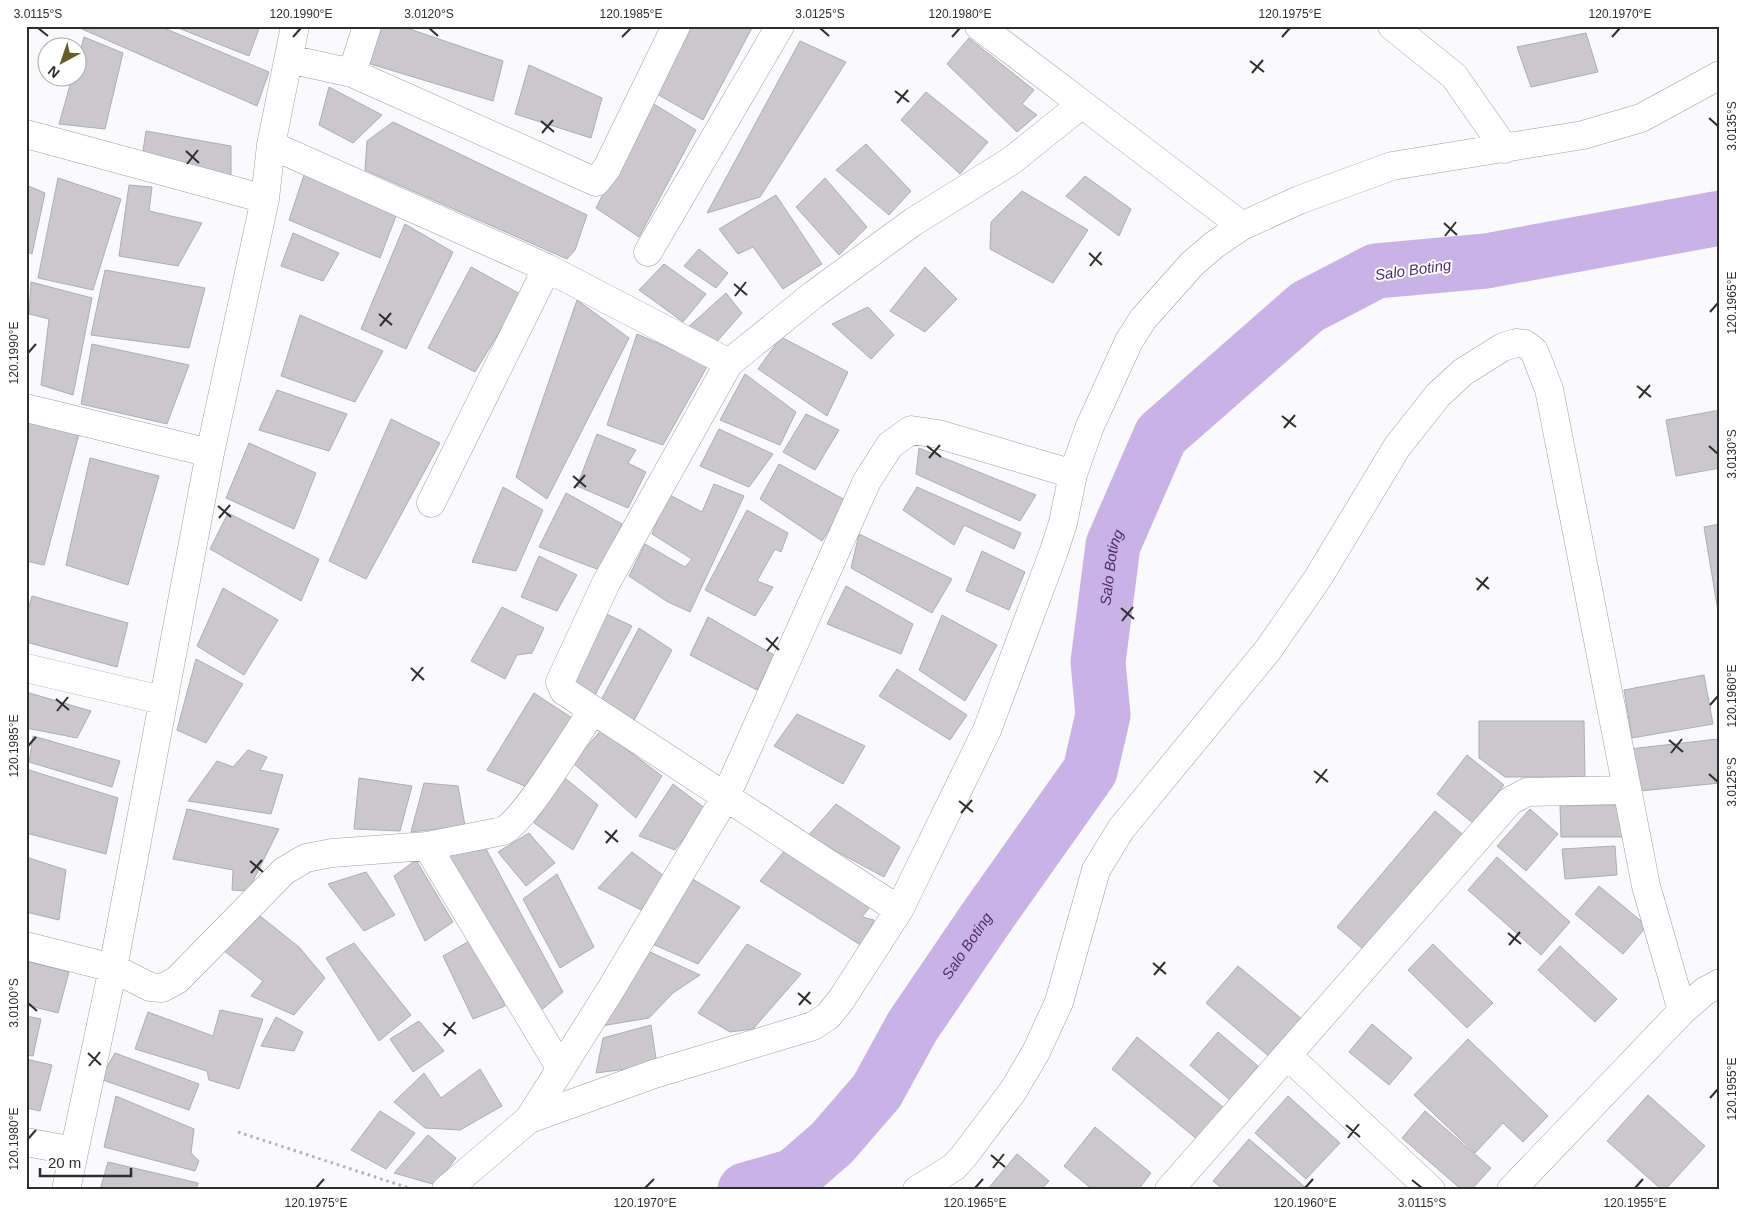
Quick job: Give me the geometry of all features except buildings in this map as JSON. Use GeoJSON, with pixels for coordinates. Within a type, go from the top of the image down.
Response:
{"type":"FeatureCollection","features":[{"type":"Feature","properties":{"kind":"street"},"geometry":{"type":"LineString","coordinates":[[66,1190],[113,968],[210,453],[265,199],[271,145],[295,26]]}},
{"type":"Feature","properties":{"kind":"street"},"geometry":{"type":"LineString","coordinates":[[352,73],[367,26]]}},
{"type":"Feature","properties":{"kind":"street"},"geometry":{"type":"LineString","coordinates":[[289,59],[352,73],[596,182],[608,168],[676,26]]}},
{"type":"Feature","properties":{"kind":"street"},"geometry":{"type":"LineString","coordinates":[[648,252],[780,26]]}},
{"type":"Feature","properties":{"kind":"street"},"geometry":{"type":"LineString","coordinates":[[979,26],[1242,226]]}},
{"type":"Feature","properties":{"kind":"street"},"geometry":{"type":"LineString","coordinates":[[1392,26],[1454,76],[1505,149]]}},
{"type":"Feature","properties":{"kind":"street"},"geometry":{"type":"LineString","coordinates":[[529,1119],[654,1074],[813,1026],[828,1016],[841,1000],[899,910],[987,730],[1008,678],[1059,537],[1073,474],[1103,395],[1129,341],[1143,319],[1192,264],[1214,245],[1242,226],[1308,196],[1392,166],[1583,136],[1641,118],[1720,75]]}},
{"type":"Feature","properties":{"kind":"street"},"geometry":{"type":"LineString","coordinates":[[899,910],[564,691],[560,682],[606,583],[729,363],[814,295],[890,238],[932,208],[1011,161],[1082,104]]}},
{"type":"Feature","properties":{"kind":"street"},"geometry":{"type":"LineString","coordinates":[[26,134],[265,199]]}},
{"type":"Feature","properties":{"kind":"street"},"geometry":{"type":"LineString","coordinates":[[271,145],[547,268],[729,363]]}},
{"type":"Feature","properties":{"kind":"street"},"geometry":{"type":"LineString","coordinates":[[431,503],[547,268]]}},
{"type":"Feature","properties":{"kind":"street"},"geometry":{"type":"LineString","coordinates":[[917,1190],[954,1167],[964,1156],[1013,1091],[1036,1052],[1059,1002],[1096,870],[1121,829],[1268,650],[1318,578],[1397,446],[1438,395],[1463,372],[1503,347],[1516,343],[1525,344],[1534,351],[1550,389],[1646,886],[1682,1011]]}},
{"type":"Feature","properties":{"kind":"street"},"geometry":{"type":"LineString","coordinates":[[26,408],[210,453]]}},
{"type":"Feature","properties":{"kind":"street"},"geometry":{"type":"LineString","coordinates":[[446,1190],[529,1119],[561,1070],[725,798],[867,481],[890,445],[912,430],[938,434],[1073,474]]}},
{"type":"Feature","properties":{"kind":"street"},"geometry":{"type":"LineString","coordinates":[[26,668],[162,700]]}},
{"type":"Feature","properties":{"kind":"street"},"geometry":{"type":"LineString","coordinates":[[26,946],[113,968],[150,987],[162,988],[177,980],[284,871],[312,856],[427,846],[503,831],[510,827],[524,810],[593,710]]}},
{"type":"Feature","properties":{"kind":"street"},"geometry":{"type":"LineString","coordinates":[[1169,1190],[1510,801],[1527,792],[1627,790]]}},
{"type":"Feature","properties":{"kind":"street"},"geometry":{"type":"LineString","coordinates":[[427,846],[561,1070]]}},
{"type":"Feature","properties":{"kind":"street"},"geometry":{"type":"LineString","coordinates":[[1511,1190],[1682,1011],[1705,991],[1720,983]]}},
{"type":"Feature","properties":{"kind":"street"},"geometry":{"type":"LineString","coordinates":[[1287,1056],[1431,1190]]}},
{"type":"Feature","properties":{"kind":"street"},"geometry":{"type":"LineString","coordinates":[[26,1142],[74,1151]]}},
{"type":"Feature","properties":{"kind":"path"},"geometry":{"type":"LineString","coordinates":[[238,1132],[415,1190]]}},
{"type":"Feature","properties":{"kind":"waterway","name":"Salo Boting"},"geometry":{"type":"LineString","coordinates":[[745,1190],[794,1176],[832,1143],[877,1091],[912,1027],[1090,771],[1103,715],[1098,662],[1113,545],[1161,435],[1307,307],[1376,271],[1486,261],[1720,218]]}}]}
